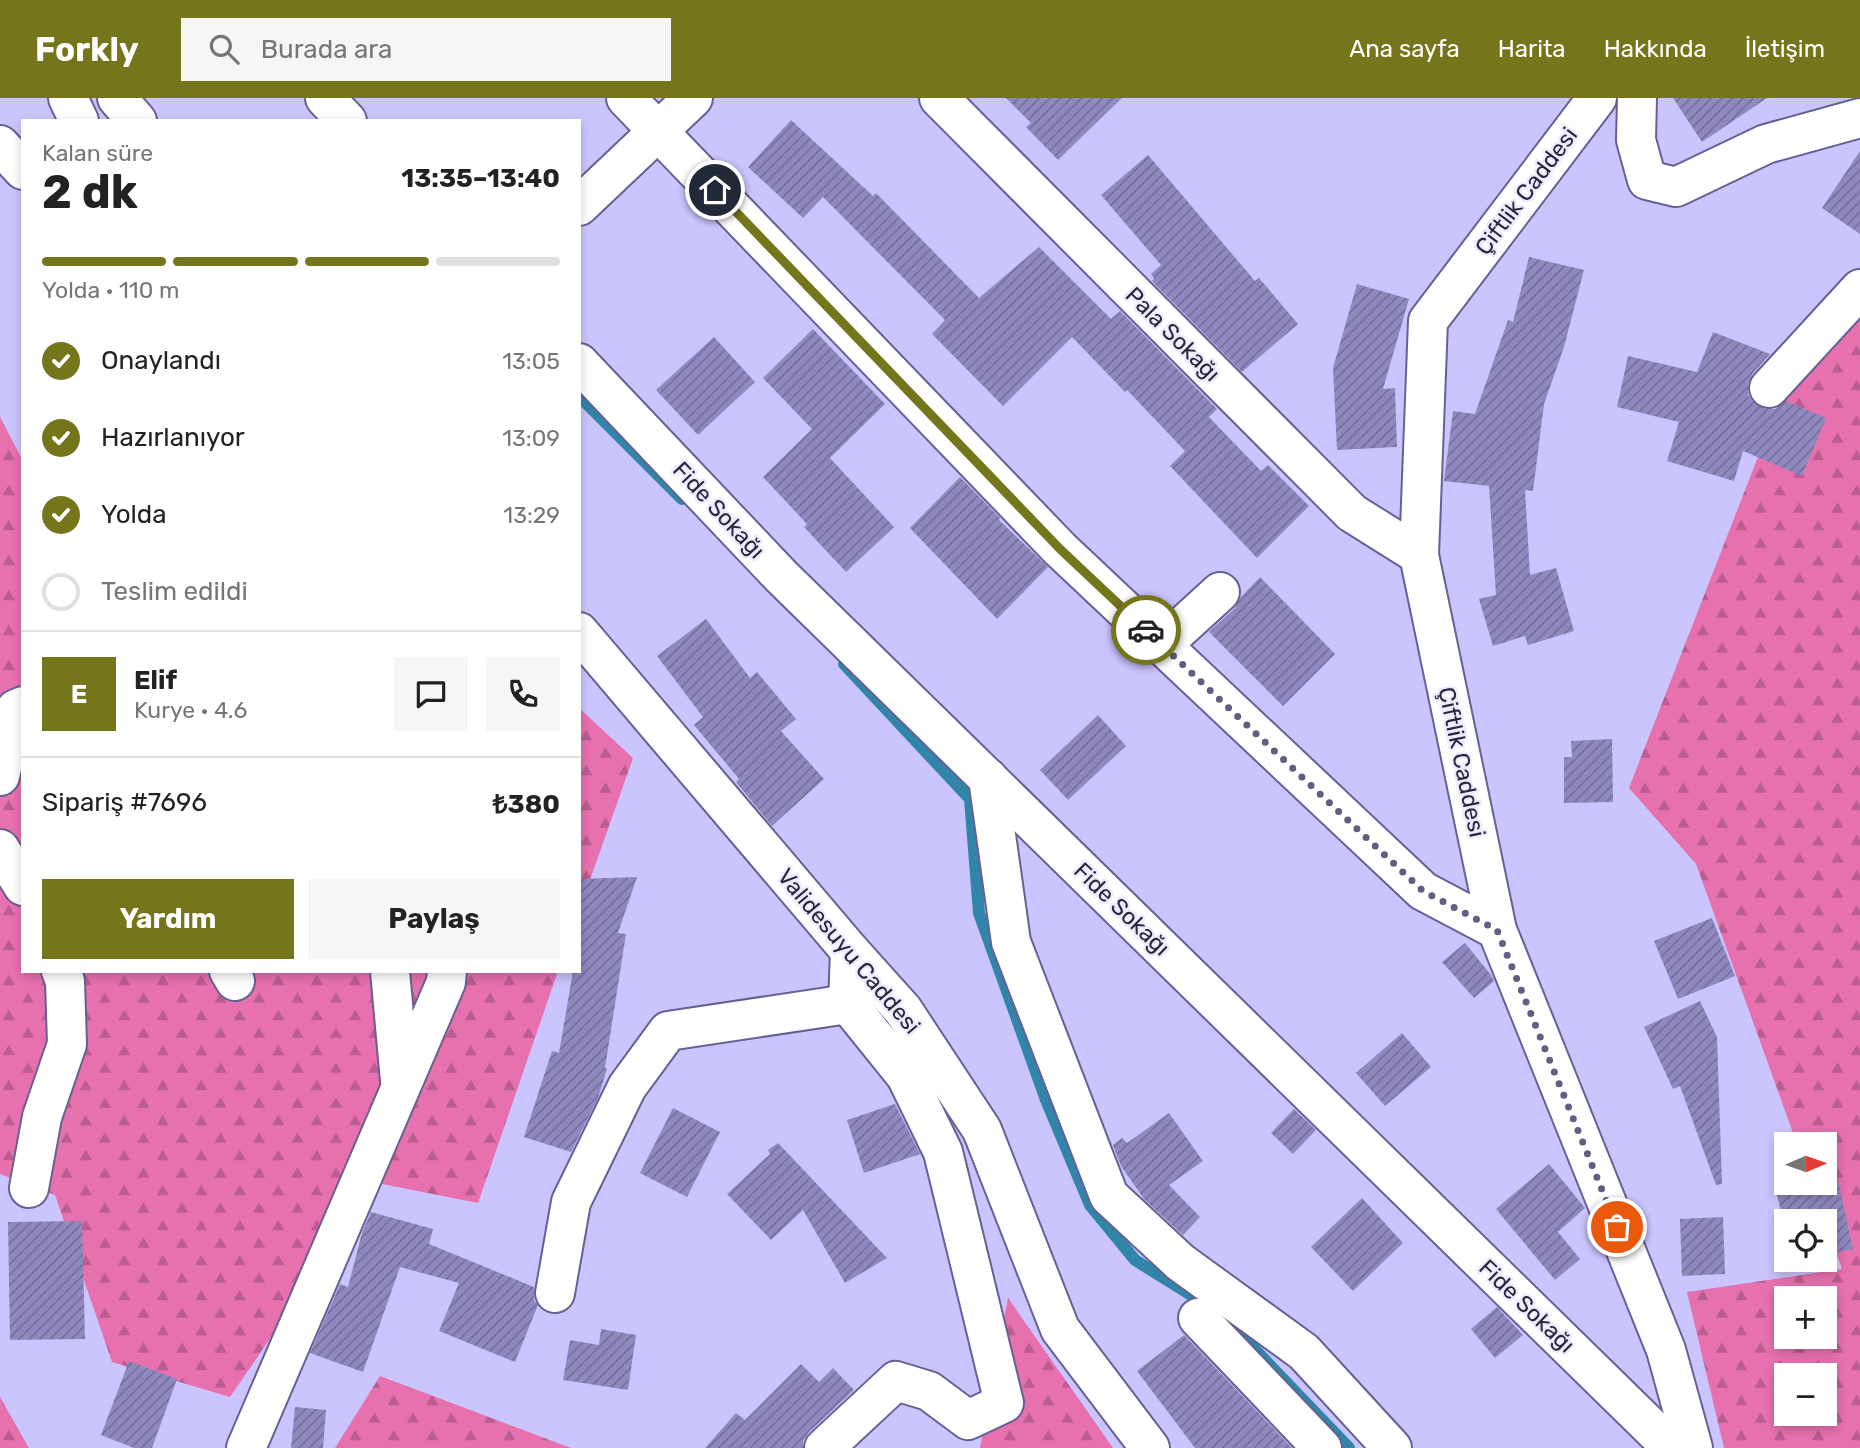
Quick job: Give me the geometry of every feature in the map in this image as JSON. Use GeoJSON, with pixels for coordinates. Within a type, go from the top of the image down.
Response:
{"type":"FeatureCollection","features":[{"type":"Feature","properties":{"kind":"street"},"geometry":{"type":"LineString","coordinates":[[68,98],[78,119]]}},
{"type":"Feature","properties":{"kind":"street"},"geometry":{"type":"LineString","coordinates":[[117,98],[135,119]]}},
{"type":"Feature","properties":{"kind":"street"},"geometry":{"type":"LineString","coordinates":[[325,98],[345,119]]}},
{"type":"Feature","properties":{"kind":"street"},"geometry":{"type":"LineString","coordinates":[[626,98],[1060,549],[1423,891],[1497,930]]}},
{"type":"Feature","properties":{"kind":"street"},"geometry":{"type":"LineString","coordinates":[[581,204],[693,98]]}},
{"type":"Feature","properties":{"kind":"street","name":"Pala Sokağı"},"geometry":{"type":"LineString","coordinates":[[939,98],[1352,513],[1419,555]]}},
{"type":"Feature","properties":{"kind":"street","name":"Çiftlik Caddesi"},"geometry":{"type":"LineString","coordinates":[[1597,98],[1428,321],[1419,555],[1497,930],[1666,1350],[1693,1448]]}},
{"type":"Feature","properties":{"kind":"street"},"geometry":{"type":"LineString","coordinates":[[1637,98],[1636,140],[1647,180],[1676,187],[1766,144],[1860,118]]}},
{"type":"Feature","properties":{"kind":"street"},"geometry":{"type":"LineString","coordinates":[[0,145],[21,168]]}},
{"type":"Feature","properties":{"kind":"street"},"geometry":{"type":"LineString","coordinates":[[1769,388],[1860,289]]}},
{"type":"Feature","properties":{"kind":"street","name":"Fide Sokağı"},"geometry":{"type":"LineString","coordinates":[[581,365],[781,576],[1672,1448]]}},
{"type":"Feature","properties":{"kind":"street"},"geometry":{"type":"LineString","coordinates":[[1162,645],[1220,592]]}},
{"type":"Feature","properties":{"kind":"street","name":"Validesuyu Caddesi"},"geometry":{"type":"LineString","coordinates":[[581,634],[903,1010],[982,1129],[1060,1329],[1150,1448]]}},
{"type":"Feature","properties":{"kind":"street"},"geometry":{"type":"LineString","coordinates":[[0,776],[16,709],[21,707]]}},
{"type":"Feature","properties":{"kind":"street"},"geometry":{"type":"LineString","coordinates":[[988,778],[1011,942],[1109,1196],[1180,1262],[1304,1352],[1392,1448]]}},
{"type":"Feature","properties":{"kind":"street"},"geometry":{"type":"LineString","coordinates":[[0,849],[21,883]]}},
{"type":"Feature","properties":{"kind":"street"},"geometry":{"type":"LineString","coordinates":[[824,1448],[896,1381],[929,1391],[968,1420],[1004,1403],[943,1152],[906,1076],[848,1004],[850,951]]}},
{"type":"Feature","properties":{"kind":"street"},"geometry":{"type":"LineString","coordinates":[[29,1188],[42,1117],[67,1044],[65,981],[62,973]]}},
{"type":"Feature","properties":{"kind":"street"},"geometry":{"type":"LineString","coordinates":[[390,973],[400,1084]]}},
{"type":"Feature","properties":{"kind":"street"},"geometry":{"type":"LineString","coordinates":[[246,1448],[446,982],[447,973]]}},
{"type":"Feature","properties":{"kind":"street"},"geometry":{"type":"LineString","coordinates":[[555,1293],[571,1202],[627,1087],[668,1031],[848,1004]]}},
{"type":"Feature","properties":{"kind":"street"},"geometry":{"type":"LineString","coordinates":[[1198,1318],[1322,1448]]}},
{"type":"Feature","properties":{"kind":"green space"},"geometry":{"type":"Polygon","coordinates":[[[1860,285],[1860,1448],[1724,1448],[1687,1292],[1837,1272],[1842,1269],[1837,1255],[1837,1209],[1825,1209],[1825,1195],[1838,1195],[1838,1132],[1793,1132],[1696,864],[1629,788],[1809,326],[1860,285]]]}},
{"type":"Feature","properties":{"kind":"green space"},"geometry":{"type":"Polygon","coordinates":[[[0,417],[21,457],[21,973],[557,973],[478,1203],[377,1183],[230,1397],[112,1362],[55,1195],[0,1174],[0,417]]]}},
{"type":"Feature","properties":{"kind":"green space"},"geometry":{"type":"Polygon","coordinates":[[[581,710],[633,758],[581,905],[581,710]]]}},
{"type":"Feature","properties":{"kind":"green space"},"geometry":{"type":"Polygon","coordinates":[[[1008,1298],[1113,1448],[980,1448],[1008,1298]]]}},
{"type":"Feature","properties":{"kind":"green space"},"geometry":{"type":"Polygon","coordinates":[[[380,1376],[571,1448],[335,1448],[380,1376]]]}},
{"type":"Feature","properties":{"kind":"green space"},"geometry":{"type":"Polygon","coordinates":[[[0,1397],[29,1448],[0,1448],[0,1397]]]}},
{"type":"Feature","properties":{"kind":"building"},"geometry":{"type":"Polygon","coordinates":[[[1006,98],[1122,98],[1058,160],[1026,127],[1031,123],[1006,98]]]}},
{"type":"Feature","properties":{"kind":"building"},"geometry":{"type":"Polygon","coordinates":[[[1673,98],[1767,98],[1702,142],[1673,98]]]}},
{"type":"Feature","properties":{"kind":"building"},"geometry":{"type":"Polygon","coordinates":[[[791,120],[873,196],[876,193],[979,298],[1039,247],[1111,319],[1120,311],[1217,409],[1209,417],[1261,471],[1268,465],[1309,506],[1257,558],[1170,466],[1185,451],[1072,337],[1003,406],[932,334],[945,320],[823,197],[803,218],[748,167],[791,120]]]}},
{"type":"Feature","properties":{"kind":"building"},"geometry":{"type":"Polygon","coordinates":[[[1860,151],[1860,234],[1822,208],[1860,151]]]}},
{"type":"Feature","properties":{"kind":"building"},"geometry":{"type":"Polygon","coordinates":[[[1148,155],[1255,281],[1259,278],[1298,324],[1242,372],[1152,281],[1154,278],[1151,274],[1161,265],[1101,195],[1148,155]]]}},
{"type":"Feature","properties":{"kind":"building"},"geometry":{"type":"Polygon","coordinates":[[[1529,257],[1584,270],[1564,347],[1544,404],[1533,491],[1525,490],[1530,575],[1556,568],[1574,631],[1528,645],[1525,636],[1493,646],[1479,599],[1496,595],[1489,486],[1444,481],[1453,411],[1475,414],[1508,320],[1513,322],[1529,257]]]}},
{"type":"Feature","properties":{"kind":"building"},"geometry":{"type":"Polygon","coordinates":[[[1357,284],[1409,299],[1383,389],[1395,388],[1397,447],[1337,450],[1333,368],[1357,284]]]}},
{"type":"Feature","properties":{"kind":"building"},"geometry":{"type":"Polygon","coordinates":[[[813,329],[885,404],[830,458],[894,527],[846,572],[804,527],[807,524],[763,477],[812,429],[763,378],[813,329]]]}},
{"type":"Feature","properties":{"kind":"building"},"geometry":{"type":"Polygon","coordinates":[[[1713,332],[1770,354],[1748,383],[1748,395],[1755,404],[1765,409],[1775,409],[1786,401],[1826,418],[1802,476],[1743,451],[1734,481],[1667,461],[1679,422],[1617,407],[1628,356],[1697,372],[1713,332]]]}},
{"type":"Feature","properties":{"kind":"building"},"geometry":{"type":"Polygon","coordinates":[[[714,337],[755,382],[698,435],[656,390],[714,337]]]}},
{"type":"Feature","properties":{"kind":"building"},"geometry":{"type":"Polygon","coordinates":[[[960,477],[999,520],[1048,567],[997,619],[910,528],[960,477]]]}},
{"type":"Feature","properties":{"kind":"building"},"geometry":{"type":"Polygon","coordinates":[[[1260,577],[1335,654],[1283,706],[1209,632],[1235,608],[1241,597],[1260,577]]]}},
{"type":"Feature","properties":{"kind":"building"},"geometry":{"type":"Polygon","coordinates":[[[706,619],[750,678],[757,672],[796,719],[781,731],[824,779],[772,826],[736,782],[739,779],[694,725],[703,717],[657,656],[706,619]]]}},
{"type":"Feature","properties":{"kind":"building"},"geometry":{"type":"Polygon","coordinates":[[[1098,715],[1126,746],[1068,800],[1040,770],[1098,715]]]}},
{"type":"Feature","properties":{"kind":"building"},"geometry":{"type":"Polygon","coordinates":[[[1612,739],[1613,802],[1564,803],[1564,757],[1572,757],[1571,741],[1612,739]]]}},
{"type":"Feature","properties":{"kind":"building"},"geometry":{"type":"Polygon","coordinates":[[[637,877],[618,933],[626,934],[605,1068],[607,1069],[598,1098],[571,1152],[524,1137],[552,1051],[559,1053],[573,973],[581,973],[581,879],[637,877]]]}},
{"type":"Feature","properties":{"kind":"building"},"geometry":{"type":"Polygon","coordinates":[[[1712,918],[1735,976],[1678,999],[1654,941],[1712,918]]]}},
{"type":"Feature","properties":{"kind":"building"},"geometry":{"type":"Polygon","coordinates":[[[1465,943],[1494,981],[1474,998],[1442,962],[1465,943]]]}},
{"type":"Feature","properties":{"kind":"building"},"geometry":{"type":"Polygon","coordinates":[[[1700,1001],[1717,1037],[1722,1184],[1716,1185],[1680,1086],[1673,1089],[1644,1027],[1700,1001]]]}},
{"type":"Feature","properties":{"kind":"building"},"geometry":{"type":"Polygon","coordinates":[[[1402,1033],[1431,1067],[1385,1106],[1356,1073],[1402,1033]]]}},
{"type":"Feature","properties":{"kind":"building"},"geometry":{"type":"Polygon","coordinates":[[[895,1104],[920,1154],[864,1173],[847,1120],[895,1104]]]}},
{"type":"Feature","properties":{"kind":"building"},"geometry":{"type":"Polygon","coordinates":[[[673,1108],[720,1132],[687,1197],[640,1173],[673,1108]]]}},
{"type":"Feature","properties":{"kind":"building"},"geometry":{"type":"Polygon","coordinates":[[[1294,1109],[1316,1130],[1293,1154],[1271,1133],[1294,1109]]]}},
{"type":"Feature","properties":{"kind":"building"},"geometry":{"type":"Polygon","coordinates":[[[1169,1113],[1203,1161],[1169,1185],[1200,1217],[1183,1235],[1144,1199],[1121,1166],[1113,1145],[1122,1138],[1127,1143],[1169,1113]]]}},
{"type":"Feature","properties":{"kind":"building"},"geometry":{"type":"Polygon","coordinates":[[[778,1143],[887,1258],[845,1283],[803,1210],[771,1240],[727,1194],[770,1154],[768,1150],[778,1143]]]}},
{"type":"Feature","properties":{"kind":"building"},"geometry":{"type":"Polygon","coordinates":[[[1549,1164],[1585,1208],[1558,1232],[1580,1259],[1555,1280],[1496,1209],[1549,1164]]]}},
{"type":"Feature","properties":{"kind":"building"},"geometry":{"type":"Polygon","coordinates":[[[1838,1181],[1853,1249],[1837,1252],[1837,1209],[1780,1209],[1777,1195],[1838,1195],[1838,1181]]]}},
{"type":"Feature","properties":{"kind":"building"},"geometry":{"type":"Polygon","coordinates":[[[1362,1198],[1403,1243],[1353,1291],[1311,1247],[1362,1198]]]}},
{"type":"Feature","properties":{"kind":"building"},"geometry":{"type":"Polygon","coordinates":[[[371,1212],[433,1229],[429,1244],[534,1287],[534,1300],[538,1305],[515,1362],[439,1331],[459,1283],[400,1267],[363,1372],[310,1353],[340,1284],[348,1287],[362,1233],[371,1212]]]}},
{"type":"Feature","properties":{"kind":"building"},"geometry":{"type":"Polygon","coordinates":[[[1723,1217],[1725,1274],[1682,1276],[1680,1219],[1723,1217]]]}},
{"type":"Feature","properties":{"kind":"building"},"geometry":{"type":"Polygon","coordinates":[[[82,1221],[85,1339],[10,1340],[8,1222],[82,1221]]]}},
{"type":"Feature","properties":{"kind":"building"},"geometry":{"type":"Polygon","coordinates":[[[1497,1307],[1523,1335],[1495,1358],[1471,1329],[1497,1307]]]}},
{"type":"Feature","properties":{"kind":"building"},"geometry":{"type":"Polygon","coordinates":[[[601,1329],[636,1335],[628,1390],[563,1380],[570,1340],[599,1345],[601,1329]]]}},
{"type":"Feature","properties":{"kind":"building"},"geometry":{"type":"Polygon","coordinates":[[[1184,1335],[1292,1448],[1195,1448],[1137,1371],[1184,1335]]]}},
{"type":"Feature","properties":{"kind":"building"},"geometry":{"type":"Polygon","coordinates":[[[129,1361],[177,1379],[152,1448],[134,1448],[101,1435],[129,1361]]]}},
{"type":"Feature","properties":{"kind":"building"},"geometry":{"type":"Polygon","coordinates":[[[801,1364],[819,1382],[833,1368],[854,1390],[809,1432],[803,1441],[803,1448],[705,1448],[736,1413],[745,1420],[801,1364]]]}},
{"type":"Feature","properties":{"kind":"building"},"geometry":{"type":"Polygon","coordinates":[[[295,1407],[326,1410],[323,1448],[291,1448],[295,1407]]]}},
{"type":"Feature","properties":{"kind":"waterway"},"geometry":{"type":"LineString","coordinates":[[581,398],[682,499]]}},
{"type":"Feature","properties":{"kind":"waterway"},"geometry":{"type":"LineString","coordinates":[[844,664],[970,799],[979,913],[1046,1100],[1090,1205],[1135,1260],[1220,1313],[1349,1448]]}},
{"type":"Feature","properties":{"kind":"way so far"},"geometry":{"type":"LineString","coordinates":[[1146,630],[1423,891],[1497,930],[1617,1227]]}},
{"type":"Feature","properties":{"kind":"route"},"geometry":{"type":"LineString","coordinates":[[715,190],[1060,549],[1146,630]]}}]}
